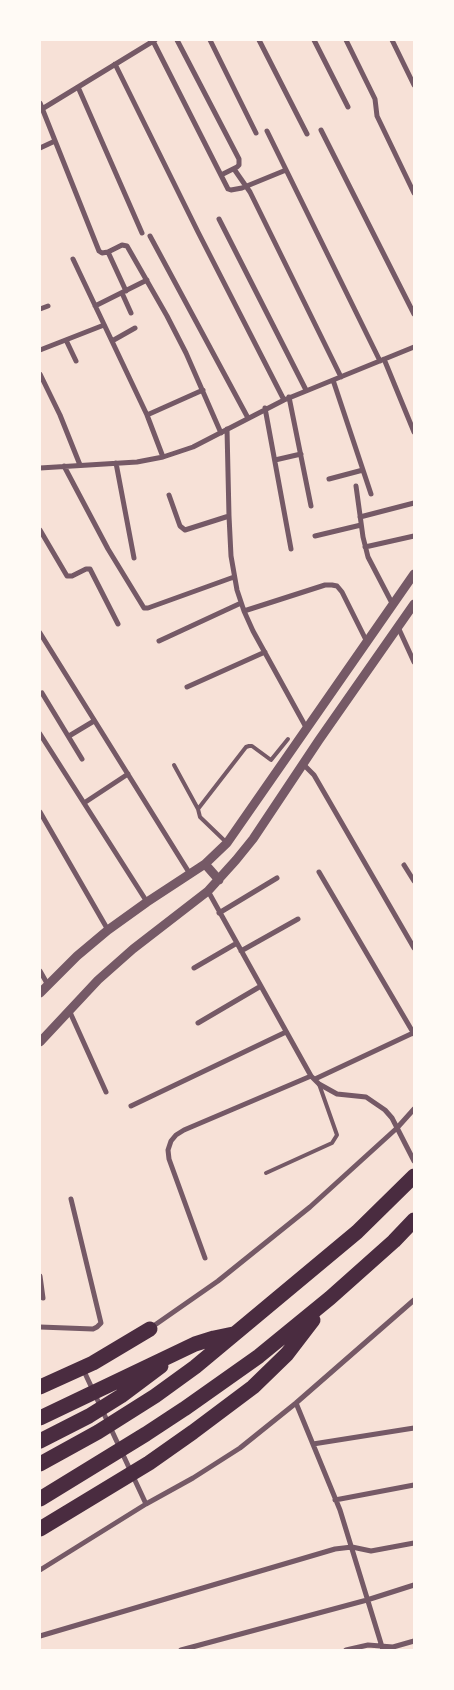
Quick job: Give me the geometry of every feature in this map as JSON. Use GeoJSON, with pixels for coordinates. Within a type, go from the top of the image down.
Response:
{"type":"FeatureCollection","features":[{"type":"Feature","properties":{"kind":"highway"},"geometry":{"type":"LineString","coordinates":[[40,1464],[98,1432],[155,1396],[195,1367],[298,1282],[373,1216],[414,1176]]}},
{"type":"Feature","properties":{"kind":"highway"},"geometry":{"type":"LineString","coordinates":[[40,1499],[146,1434],[236,1372],[330,1298],[394,1241],[414,1220]]}},
{"type":"Feature","properties":{"kind":"highway"},"geometry":{"type":"LineString","coordinates":[[40,1529],[148,1463],[253,1387],[287,1354],[330,1298]]}},
{"type":"Feature","properties":{"kind":"highway"},"geometry":{"type":"LineString","coordinates":[[40,1388],[93,1363],[150,1329]]}},
{"type":"Feature","properties":{"kind":"highway"},"geometry":{"type":"LineString","coordinates":[[40,1418],[195,1344],[233,1334]]}},
{"type":"Feature","properties":{"kind":"highway"},"geometry":{"type":"LineString","coordinates":[[40,1441],[88,1416],[150,1375],[178,1352]]}},
{"type":"Feature","properties":{"kind":"street"},"geometry":{"type":"LineString","coordinates":[[42,109],[116,64],[145,43],[154,40],[228,189],[246,186],[286,170]]}},
{"type":"Feature","properties":{"kind":"street"},"geometry":{"type":"LineString","coordinates":[[177,40],[237,155],[239,165],[221,175]]}},
{"type":"Feature","properties":{"kind":"street"},"geometry":{"type":"LineString","coordinates":[[210,40],[256,133]]}},
{"type":"Feature","properties":{"kind":"street"},"geometry":{"type":"LineString","coordinates":[[259,40],[307,134]]}},
{"type":"Feature","properties":{"kind":"street"},"geometry":{"type":"LineString","coordinates":[[314,40],[348,107]]}},
{"type":"Feature","properties":{"kind":"street"},"geometry":{"type":"LineString","coordinates":[[346,40],[372,93],[376,104],[377,116],[414,193]]}},
{"type":"Feature","properties":{"kind":"street"},"geometry":{"type":"LineString","coordinates":[[392,40],[414,85]]}},
{"type":"Feature","properties":{"kind":"street"},"geometry":{"type":"LineString","coordinates":[[116,64],[198,232],[286,398],[301,454],[311,506]]}},
{"type":"Feature","properties":{"kind":"street"},"geometry":{"type":"LineString","coordinates":[[78,87],[142,233]]}},
{"type":"Feature","properties":{"kind":"street"},"geometry":{"type":"LineString","coordinates":[[40,103],[99,251],[102,253],[108,252],[122,245],[128,247],[186,353],[221,433]]}},
{"type":"Feature","properties":{"kind":"street"},"geometry":{"type":"LineString","coordinates":[[321,130],[414,314]]}},
{"type":"Feature","properties":{"kind":"street"},"geometry":{"type":"LineString","coordinates":[[267,131],[382,360],[414,432]]}},
{"type":"Feature","properties":{"kind":"street"},"geometry":{"type":"LineString","coordinates":[[40,148],[55,141]]}},
{"type":"Feature","properties":{"kind":"street"},"geometry":{"type":"LineString","coordinates":[[234,169],[246,186],[341,376]]}},
{"type":"Feature","properties":{"kind":"street"},"geometry":{"type":"LineString","coordinates":[[219,219],[306,390]]}},
{"type":"Feature","properties":{"kind":"street"},"geometry":{"type":"LineString","coordinates":[[150,236],[248,418]]}},
{"type":"Feature","properties":{"kind":"street"},"geometry":{"type":"LineString","coordinates":[[108,252],[130,313]]}},
{"type":"Feature","properties":{"kind":"street"},"geometry":{"type":"LineString","coordinates":[[73,259],[147,415],[163,457]]}},
{"type":"Feature","properties":{"kind":"street"},"geometry":{"type":"LineString","coordinates":[[95,306],[147,280]]}},
{"type":"Feature","properties":{"kind":"street"},"geometry":{"type":"LineString","coordinates":[[40,309],[48,306]]}},
{"type":"Feature","properties":{"kind":"street"},"geometry":{"type":"LineString","coordinates":[[40,350],[104,325]]}},
{"type":"Feature","properties":{"kind":"street"},"geometry":{"type":"LineString","coordinates":[[112,342],[135,328]]}},
{"type":"Feature","properties":{"kind":"street"},"geometry":{"type":"LineString","coordinates":[[66,340],[76,361]]}},
{"type":"Feature","properties":{"kind":"street"},"geometry":{"type":"LineString","coordinates":[[40,468],[116,463],[163,457],[193,447],[286,398],[414,347]]}},
{"type":"Feature","properties":{"kind":"street"},"geometry":{"type":"LineString","coordinates":[[40,374],[60,415],[80,465]]}},
{"type":"Feature","properties":{"kind":"street"},"geometry":{"type":"LineString","coordinates":[[333,380],[371,494]]}},
{"type":"Feature","properties":{"kind":"street"},"geometry":{"type":"LineString","coordinates":[[147,415],[202,390]]}},
{"type":"Feature","properties":{"kind":"street"},"geometry":{"type":"LineString","coordinates":[[265,408],[291,549]]}},
{"type":"Feature","properties":{"kind":"street"},"geometry":{"type":"LineString","coordinates":[[227,429],[228,516],[234,577],[244,611],[307,730]]}},
{"type":"Feature","properties":{"kind":"street"},"geometry":{"type":"LineString","coordinates":[[275,460],[301,454]]}},
{"type":"Feature","properties":{"kind":"street"},"geometry":{"type":"LineString","coordinates":[[116,463],[134,558]]}},
{"type":"Feature","properties":{"kind":"street"},"geometry":{"type":"LineString","coordinates":[[64,466],[108,549],[136,598],[144,608],[234,577]]}},
{"type":"Feature","properties":{"kind":"street"},"geometry":{"type":"LineString","coordinates":[[329,479],[363,470]]}},
{"type":"Feature","properties":{"kind":"street"},"geometry":{"type":"LineString","coordinates":[[356,486],[361,525],[368,556],[393,605]]}},
{"type":"Feature","properties":{"kind":"street"},"geometry":{"type":"LineString","coordinates":[[169,495],[180,526],[185,530],[228,516]]}},
{"type":"Feature","properties":{"kind":"street"},"geometry":{"type":"LineString","coordinates":[[360,517],[414,504]]}},
{"type":"Feature","properties":{"kind":"street"},"geometry":{"type":"LineString","coordinates":[[315,536],[361,525]]}},
{"type":"Feature","properties":{"kind":"street"},"geometry":{"type":"LineString","coordinates":[[40,530],[67,576],[90,569],[118,624]]}},
{"type":"Feature","properties":{"kind":"street"},"geometry":{"type":"LineString","coordinates":[[365,546],[414,536]]}},
{"type":"Feature","properties":{"kind":"street"},"geometry":{"type":"LineString","coordinates":[[40,993],[77,956],[108,930],[147,902],[190,875],[227,843],[414,574]]}},
{"type":"Feature","properties":{"kind":"street"},"geometry":{"type":"LineString","coordinates":[[244,611],[325,585],[337,586],[342,592],[367,642]]}},
{"type":"Feature","properties":{"kind":"street"},"geometry":{"type":"LineString","coordinates":[[159,641],[241,603]]}},
{"type":"Feature","properties":{"kind":"street"},"geometry":{"type":"LineString","coordinates":[[40,1042],[98,980],[133,949],[208,891],[219,880],[253,840],[303,764],[414,604]]}},
{"type":"Feature","properties":{"kind":"street"},"geometry":{"type":"LineString","coordinates":[[398,627],[414,662]]}},
{"type":"Feature","properties":{"kind":"street"},"geometry":{"type":"LineString","coordinates":[[40,633],[190,875]]}},
{"type":"Feature","properties":{"kind":"street"},"geometry":{"type":"LineString","coordinates":[[187,687],[265,652]]}},
{"type":"Feature","properties":{"kind":"street"},"geometry":{"type":"LineString","coordinates":[[42,693],[82,759]]}},
{"type":"Feature","properties":{"kind":"street"},"geometry":{"type":"LineString","coordinates":[[68,736],[94,721]]}},
{"type":"Feature","properties":{"kind":"street"},"geometry":{"type":"LineString","coordinates":[[40,734],[147,902]]}},
{"type":"Feature","properties":{"kind":"street"},"geometry":{"type":"LineString","coordinates":[[303,764],[314,775],[414,948]]}},
{"type":"Feature","properties":{"kind":"street"},"geometry":{"type":"LineString","coordinates":[[84,803],[128,774]]}},
{"type":"Feature","properties":{"kind":"street"},"geometry":{"type":"LineString","coordinates":[[40,812],[108,930]]}},
{"type":"Feature","properties":{"kind":"street"},"geometry":{"type":"LineString","coordinates":[[205,864],[219,880]]}},
{"type":"Feature","properties":{"kind":"street"},"geometry":{"type":"LineString","coordinates":[[404,865],[414,880]]}},
{"type":"Feature","properties":{"kind":"street"},"geometry":{"type":"LineString","coordinates":[[205,1258],[169,1159],[168,1150],[176,1135],[184,1130],[315,1080],[414,1034],[319,872]]}},
{"type":"Feature","properties":{"kind":"street"},"geometry":{"type":"LineString","coordinates":[[220,913],[277,878]]}},
{"type":"Feature","properties":{"kind":"street"},"geometry":{"type":"LineString","coordinates":[[208,891],[286,1032],[315,1080],[337,1094],[366,1098],[376,1103],[392,1118],[414,1161]]}},
{"type":"Feature","properties":{"kind":"street"},"geometry":{"type":"LineString","coordinates":[[241,951],[298,919]]}},
{"type":"Feature","properties":{"kind":"street"},"geometry":{"type":"LineString","coordinates":[[194,968],[237,943]]}},
{"type":"Feature","properties":{"kind":"street"},"geometry":{"type":"LineString","coordinates":[[40,971],[48,985]]}},
{"type":"Feature","properties":{"kind":"street"},"geometry":{"type":"LineString","coordinates":[[198,1023],[261,986]]}},
{"type":"Feature","properties":{"kind":"street"},"geometry":{"type":"LineString","coordinates":[[69,1009],[106,1092]]}},
{"type":"Feature","properties":{"kind":"street"},"geometry":{"type":"LineString","coordinates":[[131,1106],[286,1032]]}},
{"type":"Feature","properties":{"kind":"street"},"geometry":{"type":"LineString","coordinates":[[150,1329],[218,1281],[318,1201],[397,1128],[414,1109]]}},
{"type":"Feature","properties":{"kind":"street"},"geometry":{"type":"LineString","coordinates":[[40,1327],[93,1329],[101,1323],[71,1198]]}},
{"type":"Feature","properties":{"kind":"street"},"geometry":{"type":"LineString","coordinates":[[40,1276],[43,1298]]}},
{"type":"Feature","properties":{"kind":"street"},"geometry":{"type":"LineString","coordinates":[[40,1570],[146,1504],[194,1478],[240,1448],[296,1403],[414,1300]]}},
{"type":"Feature","properties":{"kind":"street"},"geometry":{"type":"LineString","coordinates":[[40,1380],[71,1366],[80,1366],[84,1369],[146,1504]]}},
{"type":"Feature","properties":{"kind":"street"},"geometry":{"type":"LineString","coordinates":[[296,1403],[336,1500],[382,1649]]}},
{"type":"Feature","properties":{"kind":"street"},"geometry":{"type":"LineString","coordinates":[[313,1444],[414,1428]]}},
{"type":"Feature","properties":{"kind":"street"},"geometry":{"type":"LineString","coordinates":[[336,1500],[414,1485]]}},
{"type":"Feature","properties":{"kind":"street"},"geometry":{"type":"LineString","coordinates":[[40,1636],[335,1549],[352,1547],[371,1552],[414,1542]]}},
{"type":"Feature","properties":{"kind":"street"},"geometry":{"type":"LineString","coordinates":[[181,1650],[368,1600],[414,1585]]}},
{"type":"Feature","properties":{"kind":"street"},"geometry":{"type":"LineString","coordinates":[[346,1650],[360,1646],[382,1649],[414,1641]]}},
{"type":"Feature","properties":{"kind":"lane"},"geometry":{"type":"LineString","coordinates":[[198,809],[246,747],[252,746],[271,760],[288,739]]}},
{"type":"Feature","properties":{"kind":"lane"},"geometry":{"type":"LineString","coordinates":[[174,765],[198,809],[200,817],[227,843]]}},
{"type":"Feature","properties":{"kind":"lane"},"geometry":{"type":"LineString","coordinates":[[266,1172],[332,1143],[337,1135],[315,1080]]}}]}
